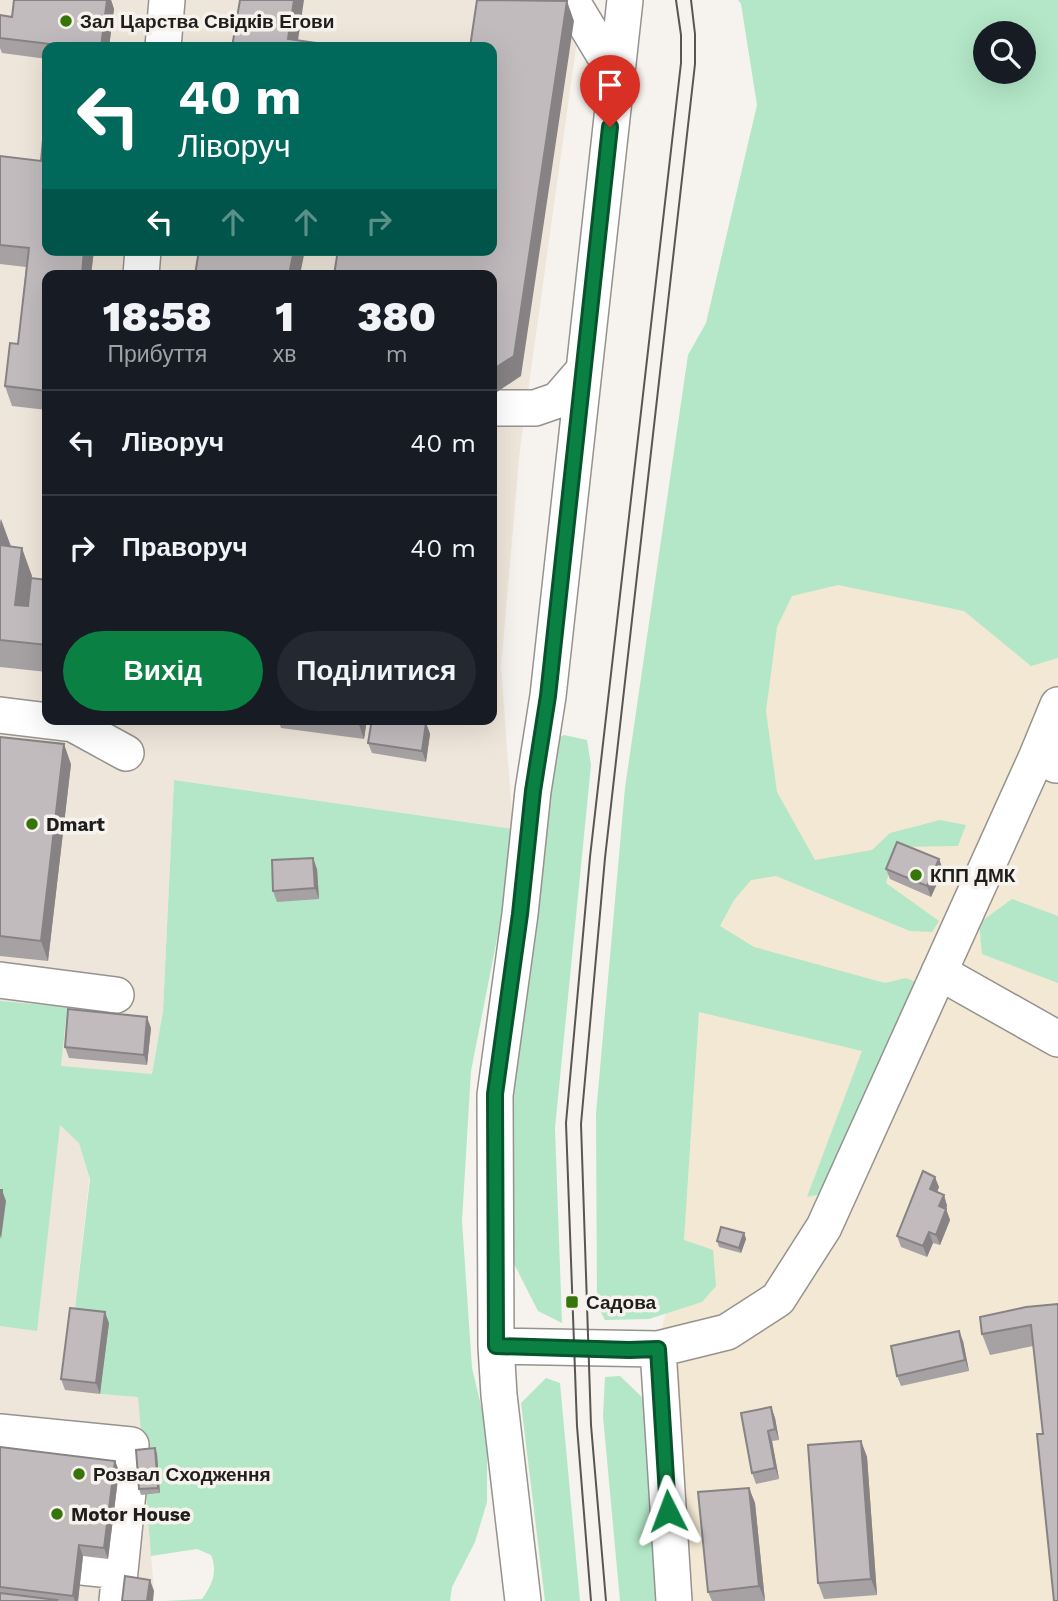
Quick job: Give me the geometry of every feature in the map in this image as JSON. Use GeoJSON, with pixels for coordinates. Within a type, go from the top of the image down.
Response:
{"type":"FeatureCollection","features":[{"type":"Feature","properties":{"kind":"street"},"geometry":{"type":"LineString","coordinates":[[163,42],[167,0]]}},
{"type":"Feature","properties":{"kind":"street"},"geometry":{"type":"LineString","coordinates":[[571,0],[615,73]]}},
{"type":"Feature","properties":{"kind":"street"},"geometry":{"type":"LineString","coordinates":[[523,1601],[499,1395],[496,1346],[495,1094],[520,914],[533,791],[548,696],[625,0]]}},
{"type":"Feature","properties":{"kind":"street"},"geometry":{"type":"LineString","coordinates":[[497,408],[536,408],[558,400],[584,370]]}},
{"type":"Feature","properties":{"kind":"street"},"geometry":{"type":"LineString","coordinates":[[496,1346],[658,1349],[727,1332],[778,1299],[824,1227],[939,972],[1047,761],[1058,705]]}},
{"type":"Feature","properties":{"kind":"street"},"geometry":{"type":"LineString","coordinates":[[0,715],[42,720]]}},
{"type":"Feature","properties":{"kind":"street"},"geometry":{"type":"LineString","coordinates":[[75,725],[126,753]]}},
{"type":"Feature","properties":{"kind":"street"},"geometry":{"type":"LineString","coordinates":[[939,972],[1058,1039]]}},
{"type":"Feature","properties":{"kind":"street"},"geometry":{"type":"LineString","coordinates":[[0,980],[116,995]]}},
{"type":"Feature","properties":{"kind":"street"},"geometry":{"type":"LineString","coordinates":[[658,1349],[674,1601]]}},
{"type":"Feature","properties":{"kind":"street"},"geometry":{"type":"LineString","coordinates":[[0,1432],[131,1445],[119,1586],[82,1567]]}},
{"type":"Feature","properties":{"kind":"shaded area"},"geometry":{"type":"Polygon","coordinates":[[[0,0],[564,0],[579,26],[520,449],[501,666],[513,829],[174,780],[163,1011],[152,1074],[101,1071],[74,1318],[109,1323],[100,1394],[138,1397],[143,1455],[157,1454],[160,1493],[146,1495],[153,1601],[0,1601],[0,0]]]}},
{"type":"Feature","properties":{"kind":"shaded area"},"geometry":{"type":"Polygon","coordinates":[[[846,0],[1058,0],[1058,1601],[664,1601],[644,1399],[684,1241],[699,1012],[846,0]]]}},
{"type":"Feature","properties":{"kind":"green space"},"geometry":{"type":"Polygon","coordinates":[[[738,0],[1058,0],[1058,658],[1031,666],[964,611],[838,585],[792,596],[777,627],[766,711],[777,792],[815,860],[872,850],[890,833],[940,820],[966,825],[958,846],[896,847],[886,883],[939,921],[932,932],[910,931],[776,876],[751,880],[734,900],[720,926],[754,947],[885,983],[906,978],[918,983],[831,1192],[807,1197],[862,1051],[699,1012],[684,1240],[713,1250],[716,1286],[702,1302],[649,1319],[605,1320],[597,1305],[596,1114],[625,788],[688,355],[706,323],[757,105],[741,4],[738,0]]]}},
{"type":"Feature","properties":{"kind":"green space"},"geometry":{"type":"Polygon","coordinates":[[[564,735],[587,740],[591,765],[555,1128],[562,1323],[538,1311],[509,1254],[512,1107],[521,990],[552,741],[564,735]]]}},
{"type":"Feature","properties":{"kind":"green space"},"geometry":{"type":"Polygon","coordinates":[[[174,780],[513,829],[505,898],[471,1071],[462,1221],[472,1368],[487,1431],[487,1502],[475,1542],[452,1587],[450,1601],[164,1601],[202,1599],[213,1578],[213,1561],[211,1555],[197,1549],[151,1556],[146,1494],[160,1493],[157,1454],[143,1455],[138,1397],[100,1394],[109,1323],[74,1318],[90,1179],[79,1143],[60,1125],[37,1331],[0,1326],[0,1001],[67,1007],[61,1066],[152,1074],[163,1011],[174,780]]]}},
{"type":"Feature","properties":{"kind":"green space"},"geometry":{"type":"Polygon","coordinates":[[[1012,899],[1058,916],[1058,983],[982,954],[979,923],[1012,899]]]}},
{"type":"Feature","properties":{"kind":"green space"},"geometry":{"type":"Polygon","coordinates":[[[620,1376],[644,1399],[664,1601],[620,1601],[603,1416],[605,1377],[620,1376]]]}},
{"type":"Feature","properties":{"kind":"green space"},"geometry":{"type":"Polygon","coordinates":[[[546,1378],[560,1383],[580,1601],[545,1601],[521,1403],[546,1378]]]}},
{"type":"Feature","properties":{"kind":"building","name":"Зал Царства Свiдкiв Егови"},"geometry":{"type":"Polygon","coordinates":[[[14,0],[107,0],[102,42],[42,43],[0,38],[0,15],[12,17],[14,0]]]}},
{"type":"Feature","properties":{"kind":"building"},"geometry":{"type":"Polygon","coordinates":[[[240,0],[294,0],[288,39],[309,42],[233,42],[240,0]]]}},
{"type":"Feature","properties":{"kind":"building"},"geometry":{"type":"Polygon","coordinates":[[[477,0],[567,1],[514,356],[497,367],[497,270],[335,270],[337,256],[497,256],[497,42],[471,42],[477,0]]]}},
{"type":"Feature","properties":{"kind":"building"},"geometry":{"type":"Polygon","coordinates":[[[42,150],[42,256],[84,256],[82,270],[42,270],[42,390],[5,386],[10,343],[18,344],[29,248],[0,245],[0,156],[41,161],[42,150]]]}},
{"type":"Feature","properties":{"kind":"building"},"geometry":{"type":"Polygon","coordinates":[[[198,256],[293,256],[290,270],[196,270],[198,256]]]}},
{"type":"Feature","properties":{"kind":"building"},"geometry":{"type":"Polygon","coordinates":[[[0,545],[22,548],[15,605],[28,606],[31,578],[42,579],[42,644],[0,640],[0,545]]]}},
{"type":"Feature","properties":{"kind":"building"},"geometry":{"type":"Polygon","coordinates":[[[371,725],[426,725],[422,751],[368,743],[371,725]]]}},
{"type":"Feature","properties":{"kind":"building","name":"Dmart"},"geometry":{"type":"Polygon","coordinates":[[[0,737],[64,744],[41,941],[0,936],[0,737]]]}},
{"type":"Feature","properties":{"kind":"building"},"geometry":{"type":"Polygon","coordinates":[[[897,842],[939,859],[927,886],[886,869],[897,842]]]}},
{"type":"Feature","properties":{"kind":"building"},"geometry":{"type":"Polygon","coordinates":[[[313,858],[315,888],[273,891],[272,860],[313,858]]]}},
{"type":"Feature","properties":{"kind":"building"},"geometry":{"type":"Polygon","coordinates":[[[68,1009],[147,1017],[144,1055],[65,1047],[68,1009]]]}},
{"type":"Feature","properties":{"kind":"building"},"geometry":{"type":"Polygon","coordinates":[[[923,1171],[935,1177],[930,1189],[944,1195],[939,1206],[946,1209],[936,1235],[929,1232],[923,1246],[897,1236],[923,1171]]]}},
{"type":"Feature","properties":{"kind":"building"},"geometry":{"type":"Polygon","coordinates":[[[721,1227],[744,1233],[739,1248],[717,1241],[721,1227]]]}},
{"type":"Feature","properties":{"kind":"building"},"geometry":{"type":"Polygon","coordinates":[[[1058,1304],[1058,1601],[1054,1601],[1037,1434],[1043,1434],[1031,1325],[982,1334],[980,1317],[1026,1307],[1058,1304]]]}},
{"type":"Feature","properties":{"kind":"building"},"geometry":{"type":"Polygon","coordinates":[[[70,1308],[105,1312],[96,1383],[61,1379],[70,1308]]]}},
{"type":"Feature","properties":{"kind":"building"},"geometry":{"type":"Polygon","coordinates":[[[959,1331],[965,1360],[897,1376],[891,1346],[959,1331]]]}},
{"type":"Feature","properties":{"kind":"building"},"geometry":{"type":"Polygon","coordinates":[[[771,1407],[775,1429],[768,1431],[775,1468],[752,1473],[741,1413],[771,1407]]]}},
{"type":"Feature","properties":{"kind":"building"},"geometry":{"type":"Polygon","coordinates":[[[861,1441],[871,1579],[818,1583],[808,1445],[861,1441]]]}},
{"type":"Feature","properties":{"kind":"building","name":"Motor House"},"geometry":{"type":"Polygon","coordinates":[[[0,1447],[115,1461],[104,1548],[79,1545],[73,1596],[0,1587],[0,1447]]]}},
{"type":"Feature","properties":{"kind":"building"},"geometry":{"type":"Polygon","coordinates":[[[155,1448],[158,1488],[139,1489],[136,1450],[155,1448]]]}},
{"type":"Feature","properties":{"kind":"building"},"geometry":{"type":"Polygon","coordinates":[[[749,1488],[759,1586],[708,1592],[698,1492],[749,1488]]]}},
{"type":"Feature","properties":{"kind":"building"},"geometry":{"type":"Polygon","coordinates":[[[125,1576],[150,1580],[147,1601],[122,1601],[125,1576]]]}},
{"type":"Feature","properties":{"kind":"building"},"geometry":{"type":"Polygon","coordinates":[[[0,1593],[57,1600],[0,1601],[0,1593]]]}},
{"type":"Feature","properties":{"kind":"tram line"},"geometry":{"type":"LineString","coordinates":[[591,1601],[577,1426],[566,1123],[590,857],[681,63],[681,35],[676,0]]}},
{"type":"Feature","properties":{"kind":"tram line"},"geometry":{"type":"LineString","coordinates":[[606,1601],[591,1425],[581,1124],[605,858],[695,64],[691,0]]}},
{"type":"Feature","properties":{"kind":"place","name":"Зал Царства Свiдкiв Егови"},"geometry":{"type":"Point","coordinates":[66,21]}},
{"type":"Feature","properties":{"kind":"place","name":"Dmart"},"geometry":{"type":"Point","coordinates":[32,824]}},
{"type":"Feature","properties":{"kind":"place","name":"КПП ДМК"},"geometry":{"type":"Point","coordinates":[916,875]}},
{"type":"Feature","properties":{"kind":"place","name":"Садова"},"geometry":{"type":"Point","coordinates":[572,1302]}},
{"type":"Feature","properties":{"kind":"place","name":"Розвал Сходження"},"geometry":{"type":"Point","coordinates":[79,1474]}},
{"type":"Feature","properties":{"kind":"place","name":"Motor House"},"geometry":{"type":"Point","coordinates":[57,1514]}},
{"type":"Feature","properties":{"kind":"route"},"geometry":{"type":"LineString","coordinates":[[610,127],[548,696],[533,791],[520,914],[495,1094],[496,1346],[658,1349],[668,1511]]}}]}
